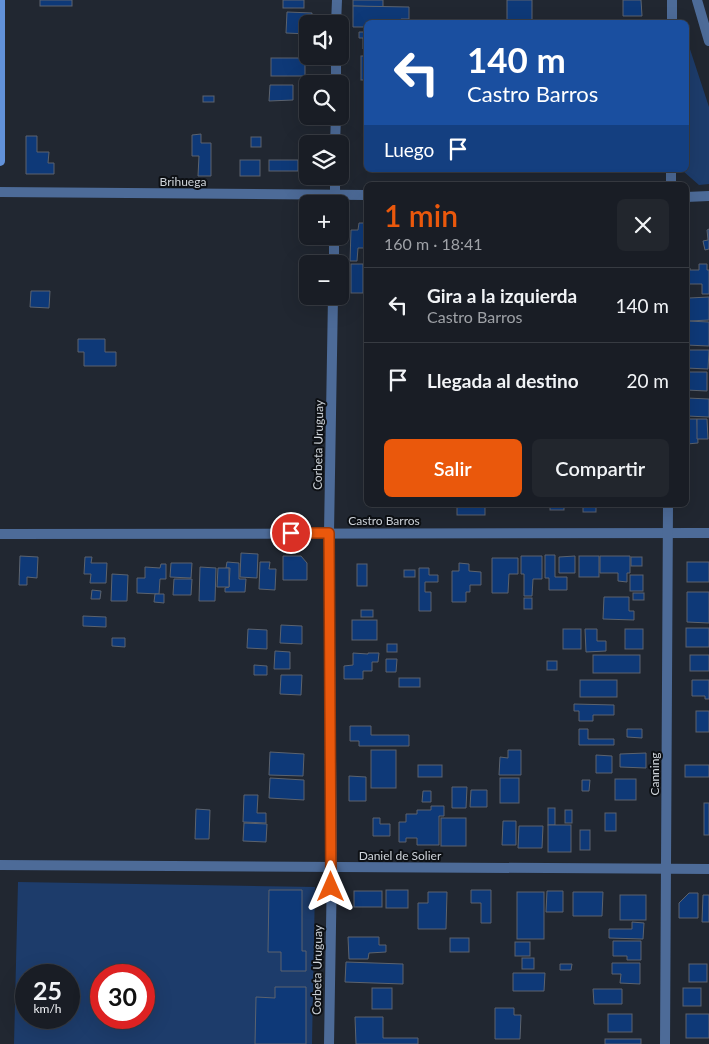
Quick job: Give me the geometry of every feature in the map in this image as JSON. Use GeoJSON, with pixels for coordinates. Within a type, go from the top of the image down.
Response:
{"type":"FeatureCollection","features":[{"type":"Feature","properties":{"kind":"main road"},"geometry":{"type":"LineString","coordinates":[[0,0],[0,161]]}},
{"type":"Feature","properties":{"kind":"street"},"geometry":{"type":"LineString","coordinates":[[336,15],[337,0]]}},
{"type":"Feature","properties":{"kind":"street"},"geometry":{"type":"LineString","coordinates":[[672,0],[672,20]]}},
{"type":"Feature","properties":{"kind":"street"},"geometry":{"type":"LineString","coordinates":[[697,0],[709,41]]}},
{"type":"Feature","properties":{"kind":"street","name":"Brihuega"},"geometry":{"type":"LineString","coordinates":[[0,192],[299,198]]}},
{"type":"Feature","properties":{"kind":"street","name":"Brihuega"},"geometry":{"type":"LineString","coordinates":[[349,197],[364,195]]}},
{"type":"Feature","properties":{"kind":"street"},"geometry":{"type":"LineString","coordinates":[[689,197],[709,196]]}},
{"type":"Feature","properties":{"kind":"street","name":"Corbeta Uruguay"},"geometry":{"type":"LineString","coordinates":[[329,1044],[332,868],[329,533],[333,305]]}},
{"type":"Feature","properties":{"kind":"street","name":"Canning"},"geometry":{"type":"LineString","coordinates":[[665,1044],[668,507]]}},
{"type":"Feature","properties":{"kind":"street","name":"Castro Barros"},"geometry":{"type":"LineString","coordinates":[[0,534],[709,533]]}},
{"type":"Feature","properties":{"kind":"street","name":"Daniel de Solier"},"geometry":{"type":"LineString","coordinates":[[0,865],[709,869]]}},
{"type":"Feature","properties":{"kind":"shaded area"},"geometry":{"type":"Polygon","coordinates":[[[689,46],[709,107],[709,184],[699,185],[684,172],[689,172],[689,46]]]}},
{"type":"Feature","properties":{"kind":"shaded area"},"geometry":{"type":"Polygon","coordinates":[[[18,882],[315,887],[312,1044],[14,1044],[15,1004],[15,1029],[80,1029],[80,964],[16,964],[18,882]]]}},
{"type":"Feature","properties":{"kind":"building"},"geometry":{"type":"Polygon","coordinates":[[[40,0],[72,0],[72,6],[40,6],[40,0]]]}},
{"type":"Feature","properties":{"kind":"building"},"geometry":{"type":"Polygon","coordinates":[[[283,0],[304,0],[304,8],[283,8],[283,0]]]}},
{"type":"Feature","properties":{"kind":"building"},"geometry":{"type":"Polygon","coordinates":[[[353,0],[383,0],[383,7],[353,6],[353,0]]]}},
{"type":"Feature","properties":{"kind":"building"},"geometry":{"type":"Polygon","coordinates":[[[507,0],[532,0],[532,20],[507,20],[507,0]]]}},
{"type":"Feature","properties":{"kind":"building"},"geometry":{"type":"Polygon","coordinates":[[[623,0],[641,0],[642,16],[623,16],[623,0]]]}},
{"type":"Feature","properties":{"kind":"building"},"geometry":{"type":"Polygon","coordinates":[[[353,6],[409,7],[409,19],[364,20],[364,27],[353,27],[353,6]]]}},
{"type":"Feature","properties":{"kind":"building"},"geometry":{"type":"Polygon","coordinates":[[[287,12],[312,13],[312,15],[299,15],[299,34],[286,33],[287,12]]]}},
{"type":"Feature","properties":{"kind":"building"},"geometry":{"type":"Polygon","coordinates":[[[359,32],[364,32],[364,49],[363,38],[359,38],[359,32]]]}},
{"type":"Feature","properties":{"kind":"building"},"geometry":{"type":"Polygon","coordinates":[[[361,56],[364,56],[364,80],[361,80],[361,56]]]}},
{"type":"Feature","properties":{"kind":"building"},"geometry":{"type":"Polygon","coordinates":[[[271,58],[299,58],[299,65],[305,65],[305,75],[271,76],[271,58]]]}},
{"type":"Feature","properties":{"kind":"building"},"geometry":{"type":"Polygon","coordinates":[[[270,85],[293,85],[293,100],[269,101],[270,85]]]}},
{"type":"Feature","properties":{"kind":"building"},"geometry":{"type":"Polygon","coordinates":[[[203,96],[214,96],[214,102],[203,102],[203,96]]]}},
{"type":"Feature","properties":{"kind":"building"},"geometry":{"type":"Polygon","coordinates":[[[201,134],[201,143],[211,143],[211,176],[198,176],[199,156],[192,156],[192,135],[201,134]]]}},
{"type":"Feature","properties":{"kind":"building"},"geometry":{"type":"Polygon","coordinates":[[[26,136],[37,136],[37,152],[49,152],[48,163],[54,163],[54,174],[26,174],[26,136]]]}},
{"type":"Feature","properties":{"kind":"building"},"geometry":{"type":"Polygon","coordinates":[[[251,137],[261,137],[261,147],[251,147],[251,137]]]}},
{"type":"Feature","properties":{"kind":"building"},"geometry":{"type":"Polygon","coordinates":[[[240,160],[260,160],[260,176],[240,176],[240,160]]]}},
{"type":"Feature","properties":{"kind":"building"},"geometry":{"type":"Polygon","coordinates":[[[269,160],[298,160],[298,171],[269,171],[269,160]]]}},
{"type":"Feature","properties":{"kind":"building"},"geometry":{"type":"Polygon","coordinates":[[[359,223],[364,223],[364,248],[358,248],[357,261],[350,261],[351,230],[358,230],[359,223]]]}},
{"type":"Feature","properties":{"kind":"building"},"geometry":{"type":"Polygon","coordinates":[[[709,229],[709,249],[705,250],[703,241],[708,240],[707,230],[709,229]]]}},
{"type":"Feature","properties":{"kind":"building"},"geometry":{"type":"Polygon","coordinates":[[[351,264],[363,264],[363,293],[351,293],[351,264]]]}},
{"type":"Feature","properties":{"kind":"building"},"geometry":{"type":"Polygon","coordinates":[[[699,264],[707,264],[707,270],[709,270],[709,294],[702,294],[702,284],[689,284],[689,268],[690,270],[699,270],[699,264]]]}},
{"type":"Feature","properties":{"kind":"building"},"geometry":{"type":"Polygon","coordinates":[[[31,291],[50,291],[49,308],[30,307],[31,291]]]}},
{"type":"Feature","properties":{"kind":"building"},"geometry":{"type":"Polygon","coordinates":[[[709,297],[709,320],[689,321],[689,298],[709,297]]]}},
{"type":"Feature","properties":{"kind":"building"},"geometry":{"type":"Polygon","coordinates":[[[689,321],[709,322],[709,346],[689,345],[689,321]]]}},
{"type":"Feature","properties":{"kind":"building"},"geometry":{"type":"Polygon","coordinates":[[[78,339],[105,339],[105,352],[116,352],[116,366],[84,366],[84,352],[78,352],[78,339]]]}},
{"type":"Feature","properties":{"kind":"building"},"geometry":{"type":"Polygon","coordinates":[[[689,350],[709,350],[708,369],[689,368],[689,350]]]}},
{"type":"Feature","properties":{"kind":"building"},"geometry":{"type":"Polygon","coordinates":[[[689,372],[707,372],[707,391],[689,390],[689,372]]]}},
{"type":"Feature","properties":{"kind":"building"},"geometry":{"type":"Polygon","coordinates":[[[689,398],[709,399],[709,417],[689,416],[689,398]]]}},
{"type":"Feature","properties":{"kind":"building"},"geometry":{"type":"Polygon","coordinates":[[[689,419],[697,419],[698,443],[689,444],[689,419]]]}},
{"type":"Feature","properties":{"kind":"building"},"geometry":{"type":"Polygon","coordinates":[[[697,419],[707,419],[708,439],[697,439],[697,419]]]}},
{"type":"Feature","properties":{"kind":"building"},"geometry":{"type":"Polygon","coordinates":[[[457,507],[485,507],[485,515],[457,515],[457,507]]]}},
{"type":"Feature","properties":{"kind":"building"},"geometry":{"type":"Polygon","coordinates":[[[550,507],[564,507],[564,510],[550,510],[550,507]]]}},
{"type":"Feature","properties":{"kind":"building"},"geometry":{"type":"Polygon","coordinates":[[[583,507],[596,507],[596,512],[583,512],[583,507]]]}},
{"type":"Feature","properties":{"kind":"building"},"geometry":{"type":"Polygon","coordinates":[[[241,553],[258,554],[257,578],[240,577],[241,553]]]}},
{"type":"Feature","properties":{"kind":"building"},"geometry":{"type":"Polygon","coordinates":[[[545,555],[555,555],[555,577],[567,577],[567,590],[549,590],[549,578],[545,578],[545,555]]]}},
{"type":"Feature","properties":{"kind":"building"},"geometry":{"type":"Polygon","coordinates":[[[20,556],[38,557],[37,578],[27,577],[27,585],[19,585],[20,556]]]}},
{"type":"Feature","properties":{"kind":"building"},"geometry":{"type":"Polygon","coordinates":[[[283,556],[301,556],[307,563],[307,580],[283,580],[283,556]]]}},
{"type":"Feature","properties":{"kind":"building"},"geometry":{"type":"Polygon","coordinates":[[[521,556],[542,556],[542,579],[533,579],[532,596],[524,596],[524,574],[521,574],[521,556]]]}},
{"type":"Feature","properties":{"kind":"building"},"geometry":{"type":"Polygon","coordinates":[[[575,556],[575,573],[559,573],[559,557],[575,556]]]}},
{"type":"Feature","properties":{"kind":"building"},"geometry":{"type":"Polygon","coordinates":[[[579,556],[599,556],[599,577],[579,577],[579,556]]]}},
{"type":"Feature","properties":{"kind":"building"},"geometry":{"type":"Polygon","coordinates":[[[600,556],[630,556],[630,573],[627,573],[627,582],[618,581],[618,573],[600,573],[600,556]]]}},
{"type":"Feature","properties":{"kind":"building"},"geometry":{"type":"Polygon","coordinates":[[[85,557],[92,557],[91,563],[107,563],[106,583],[90,583],[91,574],[84,574],[85,557]]]}},
{"type":"Feature","properties":{"kind":"building"},"geometry":{"type":"Polygon","coordinates":[[[631,557],[642,557],[642,566],[631,566],[631,557]]]}},
{"type":"Feature","properties":{"kind":"building"},"geometry":{"type":"Polygon","coordinates":[[[492,558],[518,558],[518,574],[509,574],[508,593],[492,593],[492,558]]]}},
{"type":"Feature","properties":{"kind":"building"},"geometry":{"type":"Polygon","coordinates":[[[227,562],[239,563],[239,579],[246,579],[245,592],[225,592],[225,588],[229,587],[230,568],[226,568],[227,562]]]}},
{"type":"Feature","properties":{"kind":"building"},"geometry":{"type":"Polygon","coordinates":[[[260,562],[270,562],[269,569],[276,569],[275,590],[259,589],[260,562]]]}},
{"type":"Feature","properties":{"kind":"building"},"geometry":{"type":"Polygon","coordinates":[[[687,562],[709,562],[709,582],[687,582],[687,562]]]}},
{"type":"Feature","properties":{"kind":"building"},"geometry":{"type":"Polygon","coordinates":[[[171,563],[192,563],[191,578],[170,577],[171,563]]]}},
{"type":"Feature","properties":{"kind":"building"},"geometry":{"type":"Polygon","coordinates":[[[459,563],[469,564],[469,571],[481,572],[481,585],[470,585],[470,592],[466,592],[466,602],[452,602],[452,571],[459,571],[459,563]]]}},
{"type":"Feature","properties":{"kind":"building"},"geometry":{"type":"Polygon","coordinates":[[[161,564],[166,564],[166,579],[160,579],[159,594],[137,593],[137,578],[145,578],[145,567],[160,568],[161,564]]]}},
{"type":"Feature","properties":{"kind":"building"},"geometry":{"type":"Polygon","coordinates":[[[357,564],[367,564],[367,586],[357,586],[357,564]]]}},
{"type":"Feature","properties":{"kind":"building"},"geometry":{"type":"Polygon","coordinates":[[[200,567],[216,568],[215,601],[199,601],[200,567]]]}},
{"type":"Feature","properties":{"kind":"building"},"geometry":{"type":"Polygon","coordinates":[[[218,568],[229,568],[229,587],[217,587],[218,568]]]}},
{"type":"Feature","properties":{"kind":"building"},"geometry":{"type":"Polygon","coordinates":[[[419,568],[429,568],[429,575],[438,575],[438,582],[425,582],[425,592],[431,592],[431,611],[419,611],[419,568]]]}},
{"type":"Feature","properties":{"kind":"building"},"geometry":{"type":"Polygon","coordinates":[[[404,570],[415,570],[415,577],[404,577],[404,570]]]}},
{"type":"Feature","properties":{"kind":"building"},"geometry":{"type":"Polygon","coordinates":[[[112,574],[128,575],[127,601],[111,601],[112,574]]]}},
{"type":"Feature","properties":{"kind":"building"},"geometry":{"type":"Polygon","coordinates":[[[630,575],[643,575],[643,591],[630,591],[630,575]]]}},
{"type":"Feature","properties":{"kind":"building"},"geometry":{"type":"Polygon","coordinates":[[[174,579],[192,579],[191,595],[173,595],[174,579]]]}},
{"type":"Feature","properties":{"kind":"building"},"geometry":{"type":"Polygon","coordinates":[[[92,590],[101,591],[100,599],[91,599],[92,590]]]}},
{"type":"Feature","properties":{"kind":"building"},"geometry":{"type":"Polygon","coordinates":[[[687,592],[709,592],[709,623],[687,622],[687,592]]]}},
{"type":"Feature","properties":{"kind":"building"},"geometry":{"type":"Polygon","coordinates":[[[633,593],[644,593],[644,600],[633,600],[633,593]]]}},
{"type":"Feature","properties":{"kind":"building"},"geometry":{"type":"Polygon","coordinates":[[[155,594],[164,594],[164,603],[154,602],[155,594]]]}},
{"type":"Feature","properties":{"kind":"building"},"geometry":{"type":"Polygon","coordinates":[[[604,597],[629,597],[629,611],[634,611],[634,620],[603,619],[604,597]]]}},
{"type":"Feature","properties":{"kind":"building"},"geometry":{"type":"Polygon","coordinates":[[[524,598],[532,598],[532,609],[524,609],[524,598]]]}},
{"type":"Feature","properties":{"kind":"building"},"geometry":{"type":"Polygon","coordinates":[[[361,610],[373,610],[373,617],[361,617],[361,610]]]}},
{"type":"Feature","properties":{"kind":"building"},"geometry":{"type":"Polygon","coordinates":[[[83,616],[106,617],[106,627],[83,626],[83,616]]]}},
{"type":"Feature","properties":{"kind":"building"},"geometry":{"type":"Polygon","coordinates":[[[352,620],[377,620],[377,640],[352,640],[352,620]]]}},
{"type":"Feature","properties":{"kind":"building"},"geometry":{"type":"Polygon","coordinates":[[[281,625],[302,626],[302,644],[280,643],[281,625]]]}},
{"type":"Feature","properties":{"kind":"building"},"geometry":{"type":"Polygon","coordinates":[[[686,628],[709,628],[709,647],[686,647],[686,628]]]}},
{"type":"Feature","properties":{"kind":"building"},"geometry":{"type":"Polygon","coordinates":[[[248,629],[267,630],[267,649],[247,648],[248,629]]]}},
{"type":"Feature","properties":{"kind":"building"},"geometry":{"type":"Polygon","coordinates":[[[563,629],[581,629],[581,649],[563,649],[563,629]]]}},
{"type":"Feature","properties":{"kind":"building"},"geometry":{"type":"Polygon","coordinates":[[[585,629],[597,629],[597,641],[606,641],[606,651],[586,652],[585,629]]]}},
{"type":"Feature","properties":{"kind":"building"},"geometry":{"type":"Polygon","coordinates":[[[625,629],[643,629],[643,649],[625,649],[625,629]]]}},
{"type":"Feature","properties":{"kind":"building"},"geometry":{"type":"Polygon","coordinates":[[[112,638],[125,638],[125,647],[112,646],[112,638]]]}},
{"type":"Feature","properties":{"kind":"building"},"geometry":{"type":"Polygon","coordinates":[[[387,644],[397,644],[397,652],[387,652],[387,644]]]}},
{"type":"Feature","properties":{"kind":"building"},"geometry":{"type":"Polygon","coordinates":[[[275,651],[290,652],[290,669],[274,669],[275,651]]]}},
{"type":"Feature","properties":{"kind":"building"},"geometry":{"type":"Polygon","coordinates":[[[353,653],[379,653],[378,662],[372,662],[372,671],[363,671],[363,679],[344,679],[344,666],[353,665],[353,653]]]}},
{"type":"Feature","properties":{"kind":"building"},"geometry":{"type":"Polygon","coordinates":[[[593,655],[640,655],[640,673],[593,673],[593,655]]]}},
{"type":"Feature","properties":{"kind":"building"},"geometry":{"type":"Polygon","coordinates":[[[690,655],[709,655],[709,671],[690,671],[690,655]]]}},
{"type":"Feature","properties":{"kind":"building"},"geometry":{"type":"Polygon","coordinates":[[[386,659],[397,659],[396,672],[386,672],[386,659]]]}},
{"type":"Feature","properties":{"kind":"building"},"geometry":{"type":"Polygon","coordinates":[[[547,661],[557,661],[557,670],[547,670],[547,661]]]}},
{"type":"Feature","properties":{"kind":"building"},"geometry":{"type":"Polygon","coordinates":[[[254,665],[267,666],[267,675],[254,675],[254,665]]]}},
{"type":"Feature","properties":{"kind":"building"},"geometry":{"type":"Polygon","coordinates":[[[281,675],[302,675],[301,695],[280,694],[281,675]]]}},
{"type":"Feature","properties":{"kind":"building"},"geometry":{"type":"Polygon","coordinates":[[[399,678],[420,678],[420,687],[399,687],[399,678]]]}},
{"type":"Feature","properties":{"kind":"building"},"geometry":{"type":"Polygon","coordinates":[[[580,680],[617,680],[617,697],[580,697],[580,680]]]}},
{"type":"Feature","properties":{"kind":"building"},"geometry":{"type":"Polygon","coordinates":[[[692,680],[709,680],[709,699],[705,699],[705,696],[692,696],[692,680]]]}},
{"type":"Feature","properties":{"kind":"building"},"geometry":{"type":"Polygon","coordinates":[[[574,704],[614,705],[614,715],[593,715],[593,721],[579,721],[579,711],[574,711],[574,704]]]}},
{"type":"Feature","properties":{"kind":"building"},"geometry":{"type":"Polygon","coordinates":[[[696,711],[709,711],[709,732],[696,732],[696,711]]]}},
{"type":"Feature","properties":{"kind":"building"},"geometry":{"type":"Polygon","coordinates":[[[350,726],[371,726],[371,735],[409,735],[409,746],[359,746],[359,741],[350,741],[350,726]]]}},
{"type":"Feature","properties":{"kind":"building"},"geometry":{"type":"Polygon","coordinates":[[[579,729],[588,729],[588,739],[614,739],[614,745],[579,745],[579,729]]]}},
{"type":"Feature","properties":{"kind":"building"},"geometry":{"type":"Polygon","coordinates":[[[627,729],[642,729],[642,738],[627,737],[627,729]]]}},
{"type":"Feature","properties":{"kind":"building"},"geometry":{"type":"Polygon","coordinates":[[[371,750],[396,750],[396,788],[371,788],[371,750]]]}},
{"type":"Feature","properties":{"kind":"building"},"geometry":{"type":"Polygon","coordinates":[[[508,750],[521,750],[521,775],[499,775],[500,757],[508,758],[508,750]]]}},
{"type":"Feature","properties":{"kind":"building"},"geometry":{"type":"Polygon","coordinates":[[[270,752],[304,754],[303,776],[269,775],[270,752]]]}},
{"type":"Feature","properties":{"kind":"building"},"geometry":{"type":"Polygon","coordinates":[[[646,753],[646,768],[620,767],[620,754],[646,753]]]}},
{"type":"Feature","properties":{"kind":"building"},"geometry":{"type":"Polygon","coordinates":[[[596,755],[612,756],[612,773],[596,773],[596,755]]]}},
{"type":"Feature","properties":{"kind":"building"},"geometry":{"type":"Polygon","coordinates":[[[418,765],[442,765],[442,777],[418,777],[418,765]]]}},
{"type":"Feature","properties":{"kind":"building"},"geometry":{"type":"Polygon","coordinates":[[[685,765],[709,765],[709,777],[685,777],[685,765]]]}},
{"type":"Feature","properties":{"kind":"building"},"geometry":{"type":"Polygon","coordinates":[[[349,776],[366,777],[366,801],[349,801],[349,776]]]}},
{"type":"Feature","properties":{"kind":"building"},"geometry":{"type":"Polygon","coordinates":[[[270,778],[304,780],[304,800],[269,798],[270,778]]]}},
{"type":"Feature","properties":{"kind":"building"},"geometry":{"type":"Polygon","coordinates":[[[500,778],[519,778],[519,803],[500,803],[500,778]]]}},
{"type":"Feature","properties":{"kind":"building"},"geometry":{"type":"Polygon","coordinates":[[[615,779],[636,779],[636,800],[615,800],[615,779]]]}},
{"type":"Feature","properties":{"kind":"building"},"geometry":{"type":"Polygon","coordinates":[[[582,780],[590,780],[589,791],[582,791],[582,780]]]}},
{"type":"Feature","properties":{"kind":"building"},"geometry":{"type":"Polygon","coordinates":[[[452,787],[467,787],[466,808],[452,808],[452,787]]]}},
{"type":"Feature","properties":{"kind":"building"},"geometry":{"type":"Polygon","coordinates":[[[471,790],[487,790],[487,807],[470,807],[471,790]]]}},
{"type":"Feature","properties":{"kind":"building"},"geometry":{"type":"Polygon","coordinates":[[[423,791],[431,791],[431,802],[422,802],[423,791]]]}},
{"type":"Feature","properties":{"kind":"building"},"geometry":{"type":"Polygon","coordinates":[[[244,795],[258,795],[257,813],[266,813],[266,823],[243,822],[244,795]]]}},
{"type":"Feature","properties":{"kind":"building"},"geometry":{"type":"Polygon","coordinates":[[[704,803],[709,803],[709,835],[704,835],[704,803]]]}},
{"type":"Feature","properties":{"kind":"building"},"geometry":{"type":"Polygon","coordinates":[[[431,806],[444,806],[444,816],[439,816],[439,845],[417,845],[417,838],[406,838],[406,842],[399,842],[399,822],[406,822],[406,814],[417,814],[417,810],[431,810],[431,806]]]}},
{"type":"Feature","properties":{"kind":"building"},"geometry":{"type":"Polygon","coordinates":[[[548,808],[555,808],[555,825],[548,825],[548,808]]]}},
{"type":"Feature","properties":{"kind":"building"},"geometry":{"type":"Polygon","coordinates":[[[196,809],[210,810],[209,839],[195,839],[196,809]]]}},
{"type":"Feature","properties":{"kind":"building"},"geometry":{"type":"Polygon","coordinates":[[[565,810],[572,810],[572,823],[565,823],[565,810]]]}},
{"type":"Feature","properties":{"kind":"building"},"geometry":{"type":"Polygon","coordinates":[[[605,813],[616,813],[616,831],[605,831],[605,813]]]}},
{"type":"Feature","properties":{"kind":"building"},"geometry":{"type":"Polygon","coordinates":[[[373,818],[380,818],[380,824],[390,824],[390,836],[373,836],[373,818]]]}},
{"type":"Feature","properties":{"kind":"building"},"geometry":{"type":"Polygon","coordinates":[[[441,818],[466,818],[466,846],[441,846],[441,818]]]}},
{"type":"Feature","properties":{"kind":"building"},"geometry":{"type":"Polygon","coordinates":[[[503,821],[516,821],[516,845],[502,845],[503,821]]]}},
{"type":"Feature","properties":{"kind":"building"},"geometry":{"type":"Polygon","coordinates":[[[244,823],[267,824],[266,842],[243,841],[244,823]]]}},
{"type":"Feature","properties":{"kind":"building"},"geometry":{"type":"Polygon","coordinates":[[[548,825],[571,825],[571,852],[548,852],[548,825]]]}},
{"type":"Feature","properties":{"kind":"building"},"geometry":{"type":"Polygon","coordinates":[[[519,826],[543,826],[542,848],[518,848],[519,826]]]}},
{"type":"Feature","properties":{"kind":"building"},"geometry":{"type":"Polygon","coordinates":[[[580,830],[590,830],[590,850],[580,850],[580,830]]]}},
{"type":"Feature","properties":{"kind":"building"},"geometry":{"type":"Polygon","coordinates":[[[269,890],[302,890],[302,951],[306,951],[306,971],[281,971],[281,952],[268,952],[269,890]]]}},
{"type":"Feature","properties":{"kind":"building"},"geometry":{"type":"Polygon","coordinates":[[[386,890],[408,890],[408,908],[386,908],[386,890]]]}},
{"type":"Feature","properties":{"kind":"building"},"geometry":{"type":"Polygon","coordinates":[[[471,890],[491,890],[491,923],[481,923],[481,903],[471,903],[471,890]]]}},
{"type":"Feature","properties":{"kind":"building"},"geometry":{"type":"Polygon","coordinates":[[[354,891],[382,891],[382,907],[354,907],[354,891]]]}},
{"type":"Feature","properties":{"kind":"building"},"geometry":{"type":"Polygon","coordinates":[[[547,891],[563,891],[563,912],[546,912],[547,891]]]}},
{"type":"Feature","properties":{"kind":"building"},"geometry":{"type":"Polygon","coordinates":[[[428,892],[447,892],[446,929],[418,929],[418,903],[428,903],[428,892]]]}},
{"type":"Feature","properties":{"kind":"building"},"geometry":{"type":"Polygon","coordinates":[[[517,892],[544,892],[544,939],[517,939],[517,892]]]}},
{"type":"Feature","properties":{"kind":"building"},"geometry":{"type":"Polygon","coordinates":[[[573,892],[603,892],[602,916],[573,916],[573,892]]]}},
{"type":"Feature","properties":{"kind":"building"},"geometry":{"type":"Polygon","coordinates":[[[689,893],[698,893],[698,918],[679,918],[679,903],[689,893]]]}},
{"type":"Feature","properties":{"kind":"building"},"geometry":{"type":"Polygon","coordinates":[[[620,895],[646,895],[646,920],[620,920],[620,895]]]}},
{"type":"Feature","properties":{"kind":"building"},"geometry":{"type":"Polygon","coordinates":[[[703,895],[709,895],[709,922],[702,922],[703,895]]]}},
{"type":"Feature","properties":{"kind":"building"},"geometry":{"type":"Polygon","coordinates":[[[632,922],[644,923],[643,939],[609,938],[609,929],[632,929],[632,922]]]}},
{"type":"Feature","properties":{"kind":"building"},"geometry":{"type":"Polygon","coordinates":[[[348,937],[379,937],[379,945],[386,945],[386,952],[369,953],[368,959],[349,959],[348,937]]]}},
{"type":"Feature","properties":{"kind":"building"},"geometry":{"type":"Polygon","coordinates":[[[450,938],[469,938],[469,952],[450,952],[450,938]]]}},
{"type":"Feature","properties":{"kind":"building"},"geometry":{"type":"Polygon","coordinates":[[[613,941],[641,941],[641,960],[627,960],[627,956],[613,956],[613,941]]]}},
{"type":"Feature","properties":{"kind":"building"},"geometry":{"type":"Polygon","coordinates":[[[515,942],[530,942],[530,956],[515,956],[515,942]]]}},
{"type":"Feature","properties":{"kind":"building"},"geometry":{"type":"Polygon","coordinates":[[[522,958],[534,958],[534,969],[522,969],[522,958]]]}},
{"type":"Feature","properties":{"kind":"building"},"geometry":{"type":"Polygon","coordinates":[[[346,962],[403,964],[403,984],[345,982],[346,962]]]}},
{"type":"Feature","properties":{"kind":"building"},"geometry":{"type":"Polygon","coordinates":[[[612,963],[640,963],[640,984],[620,983],[621,974],[612,974],[612,963]]]}},
{"type":"Feature","properties":{"kind":"building"},"geometry":{"type":"Polygon","coordinates":[[[560,964],[572,964],[571,970],[560,970],[560,964]]]}},
{"type":"Feature","properties":{"kind":"building"},"geometry":{"type":"Polygon","coordinates":[[[689,964],[707,964],[707,982],[689,982],[689,964]]]}},
{"type":"Feature","properties":{"kind":"building"},"geometry":{"type":"Polygon","coordinates":[[[513,973],[545,973],[544,991],[513,991],[513,973]]]}},
{"type":"Feature","properties":{"kind":"building"},"geometry":{"type":"Polygon","coordinates":[[[275,987],[306,987],[306,1044],[255,1044],[256,997],[275,998],[275,987]]]}},
{"type":"Feature","properties":{"kind":"building"},"geometry":{"type":"Polygon","coordinates":[[[372,988],[392,988],[392,1009],[372,1009],[372,988]]]}},
{"type":"Feature","properties":{"kind":"building"},"geometry":{"type":"Polygon","coordinates":[[[683,988],[701,988],[701,1006],[683,1006],[683,988]]]}},
{"type":"Feature","properties":{"kind":"building"},"geometry":{"type":"Polygon","coordinates":[[[593,989],[622,989],[622,1004],[594,1004],[593,989]]]}},
{"type":"Feature","properties":{"kind":"building"},"geometry":{"type":"Polygon","coordinates":[[[495,1008],[514,1008],[514,1015],[521,1015],[520,1039],[495,1039],[495,1008]]]}},
{"type":"Feature","properties":{"kind":"building"},"geometry":{"type":"Polygon","coordinates":[[[608,1014],[632,1014],[632,1032],[608,1032],[608,1014]]]}},
{"type":"Feature","properties":{"kind":"building"},"geometry":{"type":"Polygon","coordinates":[[[686,1014],[709,1014],[709,1038],[686,1038],[686,1014]]]}},
{"type":"Feature","properties":{"kind":"building"},"geometry":{"type":"Polygon","coordinates":[[[355,1017],[383,1017],[383,1038],[418,1038],[418,1044],[356,1044],[355,1017]]]}},
{"type":"Feature","properties":{"kind":"building"},"geometry":{"type":"Polygon","coordinates":[[[605,1039],[641,1039],[641,1044],[605,1044],[605,1039]]]}},
{"type":"Feature","properties":{"kind":"route"},"geometry":{"type":"LineString","coordinates":[[291,533],[329,533],[331,887]]}}]}
